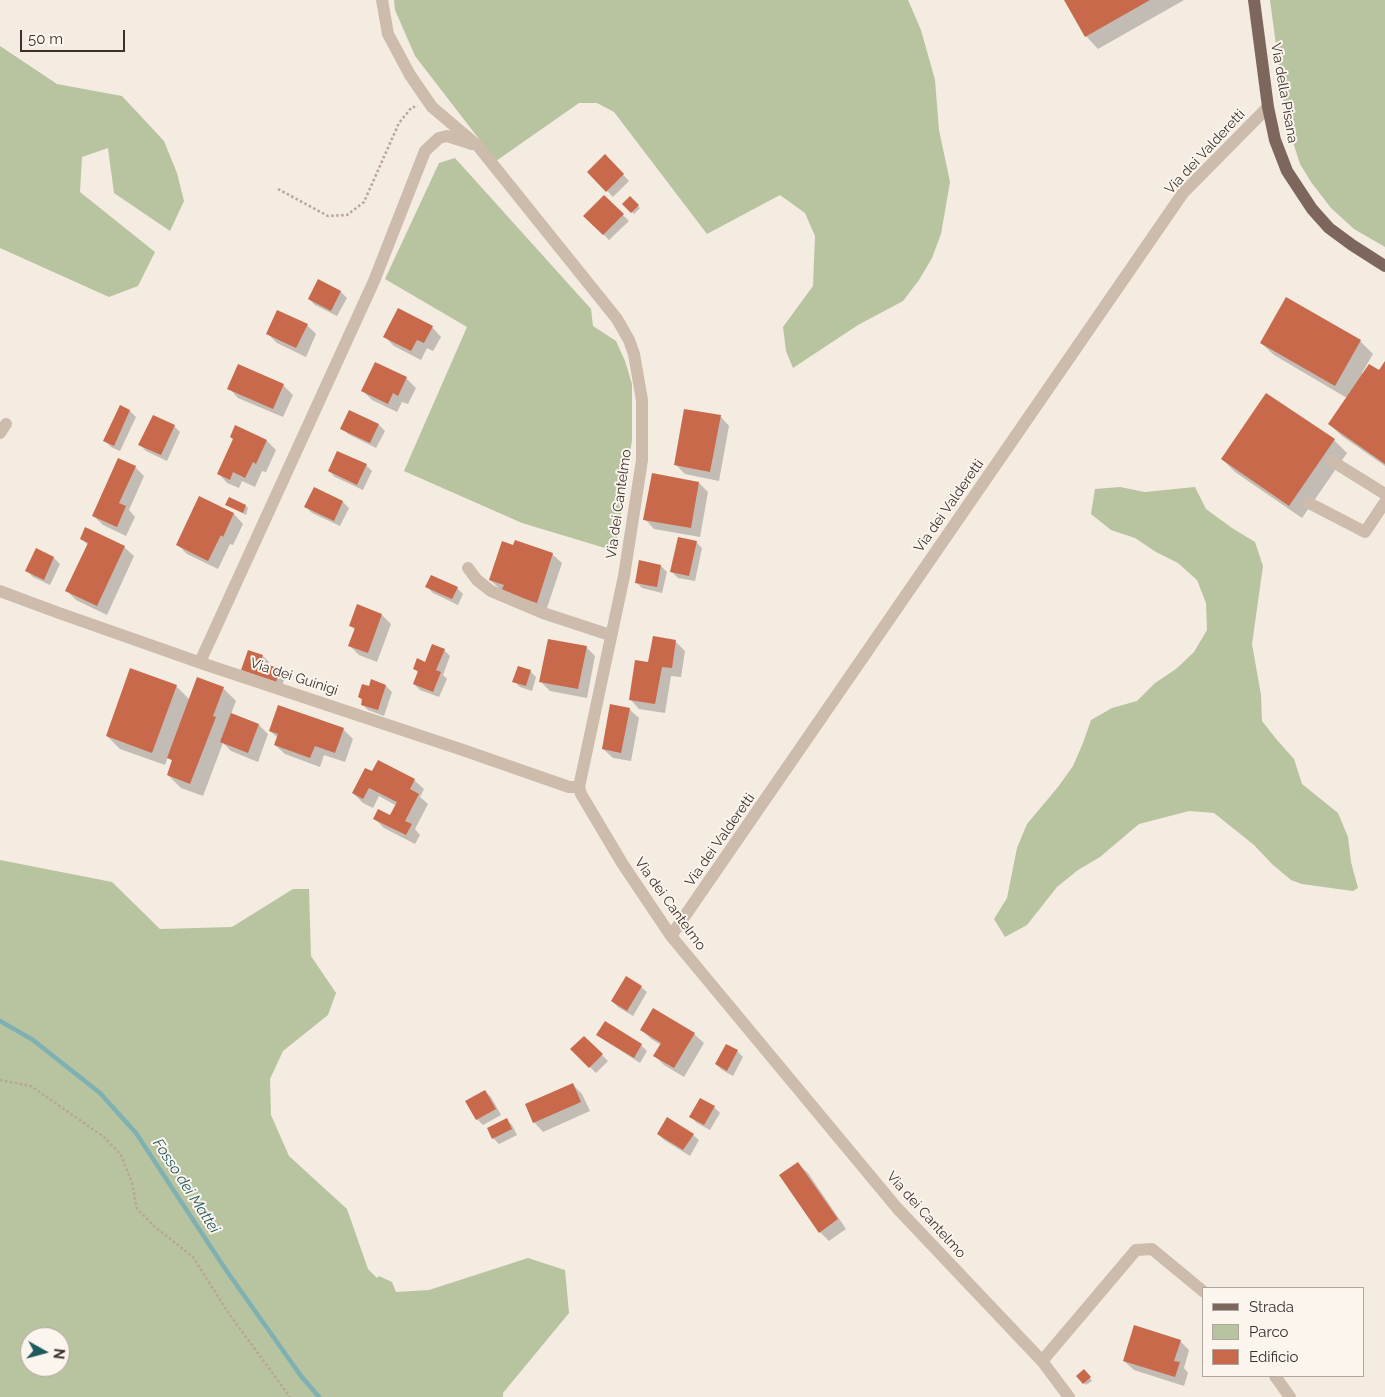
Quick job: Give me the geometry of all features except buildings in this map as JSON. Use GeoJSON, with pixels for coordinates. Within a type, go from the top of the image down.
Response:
{"type":"FeatureCollection","features":[{"type":"Feature","properties":{"kind":"main road","name":"Via della Pisana"},"geometry":{"type":"LineString","coordinates":[[1254,0],[1268,107],[1275,140],[1284,165],[1294,184],[1312,209],[1344,239],[1385,266]]}},
{"type":"Feature","properties":{"kind":"street","name":"Via dei Cantelmo"},"geometry":{"type":"LineString","coordinates":[[382,0],[388,34],[410,75],[432,107],[478,146],[612,312],[629,340],[636,362],[642,400],[643,442],[640,478],[624,576],[579,787],[581,794],[622,863],[671,936],[897,1208],[1042,1361],[1069,1397]]}},
{"type":"Feature","properties":{"kind":"street","name":"Via dei Valderetti"},"geometry":{"type":"LineString","coordinates":[[671,936],[1183,193],[1268,107]]}},
{"type":"Feature","properties":{"kind":"street"},"geometry":{"type":"LineString","coordinates":[[200,662],[374,281],[425,152],[439,138],[447,136],[478,146]]}},
{"type":"Feature","properties":{"kind":"street"},"geometry":{"type":"LineString","coordinates":[[1332,461],[1385,494]]}},
{"type":"Feature","properties":{"kind":"street"},"geometry":{"type":"LineString","coordinates":[[1309,503],[1365,532],[1385,502]]}},
{"type":"Feature","properties":{"kind":"street"},"geometry":{"type":"LineString","coordinates":[[468,568],[477,580],[490,591],[543,614],[610,636]]}},
{"type":"Feature","properties":{"kind":"street","name":"Via dei Guinigi"},"geometry":{"type":"LineString","coordinates":[[0,591],[200,662],[460,748],[569,787],[579,787]]}},
{"type":"Feature","properties":{"kind":"street"},"geometry":{"type":"LineString","coordinates":[[1042,1361],[1136,1250],[1152,1249],[1202,1290]]}},
{"type":"Feature","properties":{"kind":"street"},"geometry":{"type":"LineString","coordinates":[[1276,1377],[1290,1397]]}},
{"type":"Feature","properties":{"kind":"path"},"geometry":{"type":"LineString","coordinates":[[278,188],[328,216],[347,215],[364,202],[399,123],[412,107],[432,107]]}},
{"type":"Feature","properties":{"kind":"path"},"geometry":{"type":"LineString","coordinates":[[0,1080],[31,1086],[104,1137],[121,1155],[132,1183],[137,1209],[154,1226],[193,1257],[227,1311],[290,1397]]}},
{"type":"Feature","properties":{"kind":"green space"},"geometry":{"type":"Polygon","coordinates":[[[394,0],[908,0],[921,30],[935,80],[939,130],[950,182],[941,234],[932,258],[919,280],[903,301],[858,325],[793,368],[786,351],[783,327],[813,286],[815,236],[805,213],[780,195],[707,234],[614,112],[597,103],[579,103],[496,161],[415,56],[395,10],[394,0]]]}},
{"type":"Feature","properties":{"kind":"green space"},"geometry":{"type":"Polygon","coordinates":[[[1270,0],[1385,0],[1385,247],[1354,229],[1331,208],[1300,164],[1286,120],[1270,0]]]}},
{"type":"Feature","properties":{"kind":"green space"},"geometry":{"type":"Polygon","coordinates":[[[0,46],[57,84],[122,96],[164,141],[177,173],[184,201],[170,231],[114,193],[108,148],[82,157],[80,192],[155,252],[138,286],[109,297],[0,248],[0,46]]]}},
{"type":"Feature","properties":{"kind":"green space"},"geometry":{"type":"Polygon","coordinates":[[[455,158],[591,309],[593,326],[616,341],[625,361],[632,384],[632,440],[615,551],[522,523],[404,471],[467,327],[385,279],[439,163],[455,158]]]}},
{"type":"Feature","properties":{"kind":"green space"},"geometry":{"type":"Polygon","coordinates":[[[1120,487],[1145,492],[1195,487],[1206,509],[1255,542],[1263,566],[1252,644],[1261,695],[1262,721],[1294,759],[1302,784],[1338,813],[1348,837],[1351,862],[1358,888],[1353,891],[1302,884],[1291,880],[1254,845],[1214,813],[1189,811],[1139,824],[1100,857],[1078,870],[1057,887],[1027,925],[1005,937],[994,919],[1007,898],[1017,848],[1027,824],[1073,766],[1091,720],[1112,708],[1137,701],[1155,683],[1176,669],[1194,652],[1207,630],[1206,603],[1197,580],[1178,563],[1156,552],[1135,538],[1111,530],[1091,514],[1095,489],[1120,487]]]}},
{"type":"Feature","properties":{"kind":"green space"},"geometry":{"type":"Polygon","coordinates":[[[0,860],[112,882],[160,929],[232,927],[293,889],[309,889],[311,956],[336,993],[328,1015],[283,1051],[270,1079],[271,1115],[289,1156],[347,1209],[368,1269],[377,1278],[379,1276],[392,1282],[396,1292],[429,1290],[528,1258],[565,1270],[569,1313],[503,1393],[503,1397],[0,1397],[0,860]]]}},
{"type":"Feature","properties":{"kind":"waterway","name":"Fosso dei Mattei"},"geometry":{"type":"LineString","coordinates":[[0,1021],[33,1040],[100,1093],[136,1133],[226,1270],[301,1376],[319,1397]]}}]}
